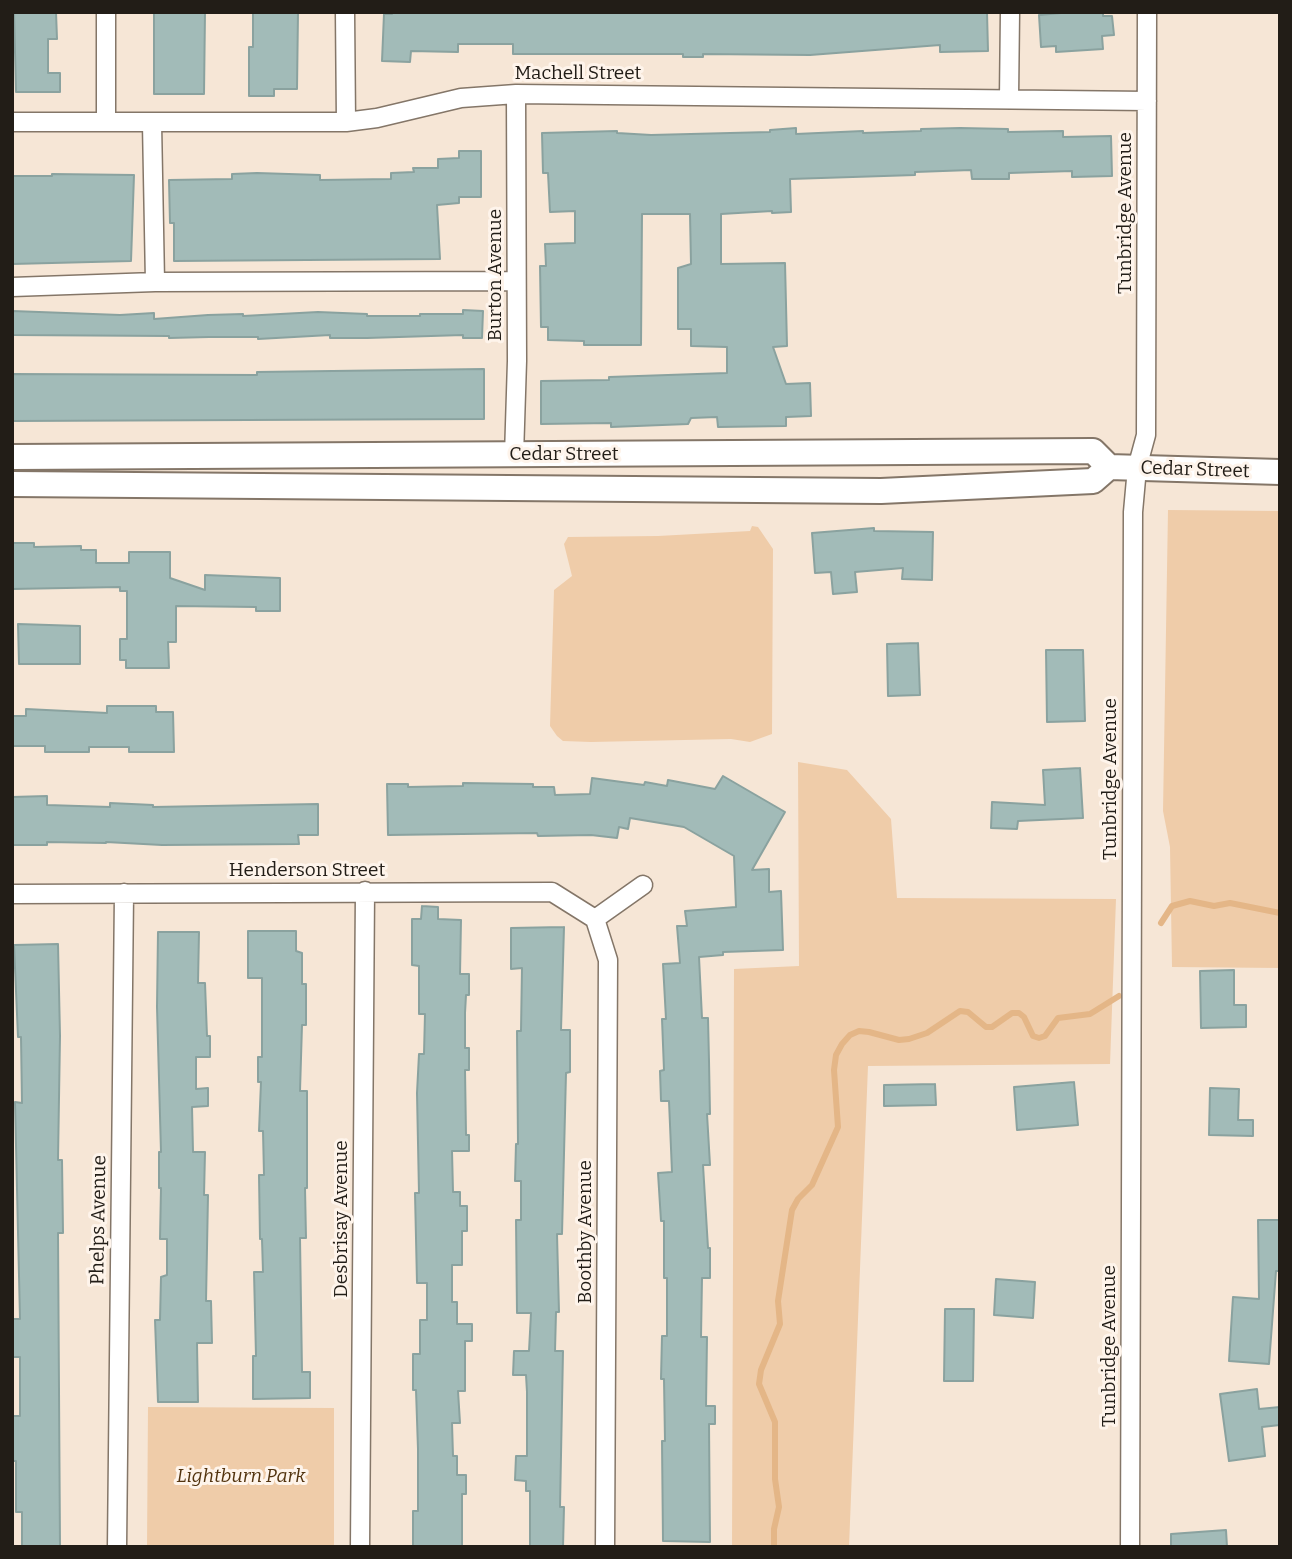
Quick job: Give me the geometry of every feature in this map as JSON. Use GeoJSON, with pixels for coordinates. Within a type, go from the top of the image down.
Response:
{"type":"FeatureCollection","features":[{"type":"Feature","properties":{"kind":"main road","name":"Cedar Street"},"geometry":{"type":"LineString","coordinates":[[12,457],[1093,451],[1109,467],[1280,472]]}},
{"type":"Feature","properties":{"kind":"main road","name":"Cedar Street"},"geometry":{"type":"LineString","coordinates":[[12,484],[881,491],[1093,481],[1109,467]]}},
{"type":"Feature","properties":{"kind":"street"},"geometry":{"type":"LineString","coordinates":[[106,121],[107,12]]}},
{"type":"Feature","properties":{"kind":"street"},"geometry":{"type":"LineString","coordinates":[[345,12],[346,122]]}},
{"type":"Feature","properties":{"kind":"street"},"geometry":{"type":"LineString","coordinates":[[1009,98],[1010,12]]}},
{"type":"Feature","properties":{"kind":"street","name":"Tunbridge Avenue"},"geometry":{"type":"LineString","coordinates":[[1130,1547],[1133,540],[1137,468],[1146,435],[1147,12]]}},
{"type":"Feature","properties":{"kind":"street","name":"Machell Street"},"geometry":{"type":"LineString","coordinates":[[12,121],[346,122],[377,118],[461,98],[516,94],[1147,101]]}},
{"type":"Feature","properties":{"kind":"street","name":"Burton Avenue"},"geometry":{"type":"LineString","coordinates":[[514,456],[517,360],[516,94]]}},
{"type":"Feature","properties":{"kind":"street"},"geometry":{"type":"LineString","coordinates":[[152,123],[155,282]]}},
{"type":"Feature","properties":{"kind":"street"},"geometry":{"type":"LineString","coordinates":[[12,287],[155,282],[516,281]]}},
{"type":"Feature","properties":{"kind":"street"},"geometry":{"type":"LineString","coordinates":[[595,919],[643,885]]}},
{"type":"Feature","properties":{"kind":"street","name":"Desbrisay Avenue"},"geometry":{"type":"LineString","coordinates":[[360,1547],[365,891]]}},
{"type":"Feature","properties":{"kind":"street","name":"Henderson Street"},"geometry":{"type":"LineString","coordinates":[[12,894],[552,892],[595,919]]}},
{"type":"Feature","properties":{"kind":"street","name":"Phelps Avenue"},"geometry":{"type":"LineString","coordinates":[[117,1547],[124,893]]}},
{"type":"Feature","properties":{"kind":"street","name":"Boothby Avenue"},"geometry":{"type":"LineString","coordinates":[[595,919],[608,960],[605,1547]]}},
{"type":"Feature","properties":{"kind":"green space"},"geometry":{"type":"Polygon","coordinates":[[[1168,510],[1280,511],[1280,968],[1172,967],[1170,847],[1163,811],[1168,510]]]}},
{"type":"Feature","properties":{"kind":"green space"},"geometry":{"type":"Polygon","coordinates":[[[752,526],[758,527],[773,549],[772,734],[750,742],[731,739],[591,742],[563,741],[557,736],[550,726],[554,590],[572,576],[564,544],[568,537],[750,531],[752,526]]]}},
{"type":"Feature","properties":{"kind":"green space"},"geometry":{"type":"Polygon","coordinates":[[[798,762],[847,770],[891,819],[897,898],[1116,899],[1110,1064],[868,1066],[849,1547],[732,1547],[734,969],[799,966],[798,762]]]}},
{"type":"Feature","properties":{"kind":"green space","name":"Lightburn Park"},"geometry":{"type":"Polygon","coordinates":[[[148,1407],[334,1408],[334,1547],[147,1547],[148,1407]]]}},
{"type":"Feature","properties":{"kind":"building"},"geometry":{"type":"Polygon","coordinates":[[[14,12],[56,12],[57,39],[48,39],[48,73],[60,73],[60,92],[16,92],[14,12]]]}},
{"type":"Feature","properties":{"kind":"building"},"geometry":{"type":"Polygon","coordinates":[[[154,12],[205,12],[204,94],[154,94],[154,12]]]}},
{"type":"Feature","properties":{"kind":"building"},"geometry":{"type":"Polygon","coordinates":[[[253,12],[298,12],[297,89],[274,89],[274,96],[249,96],[249,47],[253,47],[253,12]]]}},
{"type":"Feature","properties":{"kind":"building"},"geometry":{"type":"Polygon","coordinates":[[[987,12],[988,51],[940,52],[940,45],[810,55],[703,54],[703,57],[683,57],[683,54],[513,54],[513,44],[458,44],[458,52],[411,51],[410,62],[382,61],[384,14],[987,12]]]}},
{"type":"Feature","properties":{"kind":"building"},"geometry":{"type":"Polygon","coordinates":[[[1103,12],[1103,16],[1112,16],[1114,35],[1102,36],[1103,49],[1056,52],[1056,46],[1041,47],[1039,15],[1103,12]]]}},
{"type":"Feature","properties":{"kind":"building"},"geometry":{"type":"Polygon","coordinates":[[[796,128],[796,134],[960,128],[1008,129],[1008,132],[1063,131],[1063,137],[1111,136],[1112,176],[1072,177],[1072,171],[1009,173],[1009,179],[972,179],[971,170],[915,172],[915,175],[790,179],[791,212],[721,214],[721,264],[785,263],[787,346],[773,347],[786,384],[810,383],[811,416],[786,417],[786,426],[718,427],[717,417],[691,418],[688,424],[611,427],[611,423],[541,424],[541,381],[727,373],[727,347],[691,346],[691,329],[678,329],[678,268],[691,264],[690,214],[642,214],[641,345],[584,345],[584,341],[548,340],[548,327],[541,327],[540,266],[546,266],[545,244],[575,243],[575,211],[550,212],[548,173],[543,173],[542,133],[617,131],[651,135],[770,132],[796,128]]]}},
{"type":"Feature","properties":{"kind":"building"},"geometry":{"type":"Polygon","coordinates":[[[459,151],[481,151],[481,197],[459,197],[459,203],[437,205],[440,259],[174,261],[174,223],[170,223],[169,180],[232,179],[232,174],[257,173],[320,175],[320,180],[391,179],[391,173],[414,172],[413,168],[438,168],[438,159],[459,158],[459,151]]]}},
{"type":"Feature","properties":{"kind":"building"},"geometry":{"type":"Polygon","coordinates":[[[134,175],[131,261],[12,264],[12,176],[134,175]]]}},
{"type":"Feature","properties":{"kind":"building"},"geometry":{"type":"Polygon","coordinates":[[[463,310],[483,311],[482,338],[463,338],[463,335],[330,338],[330,335],[258,339],[12,335],[12,311],[120,315],[154,313],[154,319],[318,312],[420,316],[463,314],[463,310]]]}},
{"type":"Feature","properties":{"kind":"building"},"geometry":{"type":"Polygon","coordinates":[[[484,369],[484,419],[12,421],[12,374],[257,375],[257,372],[484,369]]]}},
{"type":"Feature","properties":{"kind":"building"},"geometry":{"type":"Polygon","coordinates":[[[874,528],[874,531],[933,532],[932,580],[902,579],[903,568],[855,572],[857,592],[833,594],[831,572],[815,573],[812,533],[874,528]]]}},
{"type":"Feature","properties":{"kind":"building"},"geometry":{"type":"Polygon","coordinates":[[[12,543],[34,543],[34,547],[81,546],[81,550],[96,550],[96,563],[129,563],[129,552],[170,552],[170,578],[205,590],[205,575],[280,578],[280,611],[256,611],[256,607],[176,606],[176,642],[168,642],[169,668],[126,668],[126,660],[120,660],[120,639],[127,639],[127,591],[120,591],[120,587],[12,589],[12,543]]]}},
{"type":"Feature","properties":{"kind":"building"},"geometry":{"type":"Polygon","coordinates":[[[18,624],[80,626],[80,664],[19,664],[18,624]]]}},
{"type":"Feature","properties":{"kind":"building"},"geometry":{"type":"Polygon","coordinates":[[[918,643],[920,695],[888,696],[887,644],[918,643]]]}},
{"type":"Feature","properties":{"kind":"building"},"geometry":{"type":"Polygon","coordinates":[[[1046,650],[1083,650],[1085,721],[1047,722],[1046,650]]]}},
{"type":"Feature","properties":{"kind":"building"},"geometry":{"type":"Polygon","coordinates":[[[107,706],[156,706],[156,712],[173,712],[174,752],[129,752],[129,747],[89,747],[89,752],[45,752],[45,746],[12,746],[12,716],[26,716],[26,709],[107,713],[107,706]]]}},
{"type":"Feature","properties":{"kind":"building"},"geometry":{"type":"Polygon","coordinates":[[[1080,768],[1083,818],[1018,821],[1017,829],[991,828],[992,802],[1045,805],[1043,770],[1080,768]]]}},
{"type":"Feature","properties":{"kind":"building"},"geometry":{"type":"Polygon","coordinates":[[[723,776],[785,812],[752,870],[769,869],[769,892],[781,891],[783,950],[723,952],[723,955],[699,957],[702,1018],[708,1018],[710,1114],[707,1114],[710,1165],[703,1165],[710,1278],[702,1278],[701,1337],[707,1337],[706,1406],[715,1406],[715,1424],[709,1424],[710,1542],[663,1541],[662,1441],[665,1441],[664,1379],[661,1379],[662,1336],[667,1336],[667,1278],[664,1278],[664,1221],[661,1221],[658,1173],[672,1172],[669,1101],[661,1101],[660,1071],[664,1070],[662,1019],[666,1019],[663,964],[680,963],[677,926],[687,926],[685,911],[736,907],[734,856],[684,827],[630,818],[628,829],[619,827],[617,838],[591,835],[538,836],[537,833],[388,835],[387,784],[408,784],[408,787],[463,786],[463,783],[533,784],[533,787],[554,787],[555,795],[590,794],[592,778],[667,786],[668,780],[715,789],[723,776]]]}},
{"type":"Feature","properties":{"kind":"building"},"geometry":{"type":"Polygon","coordinates":[[[47,796],[47,805],[110,807],[110,803],[153,807],[318,804],[318,835],[298,835],[299,844],[47,842],[47,845],[12,845],[12,797],[47,796]]]}},
{"type":"Feature","properties":{"kind":"building"},"geometry":{"type":"Polygon","coordinates":[[[422,906],[438,907],[438,919],[461,920],[460,974],[469,974],[465,1048],[469,1048],[469,1070],[465,1070],[466,1135],[469,1135],[469,1151],[452,1151],[453,1192],[460,1192],[460,1206],[467,1206],[467,1231],[462,1231],[462,1265],[452,1265],[452,1302],[457,1302],[457,1324],[472,1324],[472,1341],[465,1341],[465,1391],[458,1391],[460,1423],[452,1423],[453,1456],[457,1456],[457,1475],[466,1475],[466,1494],[462,1494],[462,1547],[413,1547],[413,1511],[418,1511],[418,1449],[413,1354],[420,1354],[420,1320],[427,1320],[427,1283],[417,1283],[415,1193],[419,1193],[417,1093],[419,1054],[424,1054],[425,1014],[419,1014],[419,966],[412,965],[412,919],[421,919],[422,906]]]}},
{"type":"Feature","properties":{"kind":"building"},"geometry":{"type":"Polygon","coordinates":[[[564,927],[561,1030],[570,1030],[570,1072],[566,1073],[562,1234],[557,1234],[559,1312],[556,1312],[555,1351],[563,1351],[560,1507],[564,1507],[563,1547],[530,1547],[530,1491],[526,1491],[526,1481],[515,1480],[516,1456],[527,1456],[527,1392],[526,1375],[513,1375],[514,1351],[529,1351],[531,1313],[517,1313],[516,1220],[521,1220],[521,1181],[515,1181],[518,1144],[517,1031],[521,1031],[522,968],[511,969],[511,928],[564,927]]]}},
{"type":"Feature","properties":{"kind":"building"},"geometry":{"type":"Polygon","coordinates":[[[248,931],[296,931],[296,951],[302,953],[302,984],[306,984],[306,1025],[302,1025],[300,1091],[307,1091],[307,1188],[306,1238],[300,1238],[302,1372],[310,1372],[310,1398],[253,1399],[253,1356],[256,1356],[254,1272],[263,1272],[259,1175],[264,1175],[263,1131],[259,1131],[261,1082],[258,1082],[258,1057],[262,1057],[262,978],[248,978],[248,931]]]}},
{"type":"Feature","properties":{"kind":"building"},"geometry":{"type":"Polygon","coordinates":[[[158,932],[199,932],[198,983],[205,983],[207,1036],[210,1036],[210,1057],[196,1057],[196,1089],[208,1088],[208,1106],[192,1107],[193,1152],[205,1152],[204,1195],[208,1195],[206,1301],[211,1301],[212,1343],[197,1343],[198,1402],[158,1402],[155,1320],[160,1320],[161,1277],[167,1275],[167,1239],[160,1239],[158,932]]]}},
{"type":"Feature","properties":{"kind":"building"},"geometry":{"type":"Polygon","coordinates":[[[58,944],[58,1160],[62,1160],[63,1233],[58,1233],[60,1547],[22,1547],[22,1512],[16,1512],[16,1461],[12,1461],[12,1416],[20,1416],[20,1357],[13,1357],[13,1319],[20,1319],[15,1102],[22,1103],[21,1037],[18,1037],[14,945],[58,944]]]}},
{"type":"Feature","properties":{"kind":"building"},"geometry":{"type":"Polygon","coordinates":[[[1234,970],[1234,1005],[1246,1005],[1246,1027],[1201,1028],[1200,971],[1234,970]]]}},
{"type":"Feature","properties":{"kind":"building"},"geometry":{"type":"Polygon","coordinates":[[[1074,1082],[1078,1125],[1017,1130],[1014,1087],[1074,1082]]]}},
{"type":"Feature","properties":{"kind":"building"},"geometry":{"type":"Polygon","coordinates":[[[935,1084],[936,1105],[884,1106],[884,1085],[935,1084]]]}},
{"type":"Feature","properties":{"kind":"building"},"geometry":{"type":"Polygon","coordinates":[[[1210,1088],[1239,1089],[1238,1120],[1253,1120],[1253,1136],[1209,1135],[1210,1088]]]}},
{"type":"Feature","properties":{"kind":"building"},"geometry":{"type":"Polygon","coordinates":[[[1258,1220],[1280,1220],[1280,1271],[1276,1271],[1269,1364],[1229,1361],[1233,1297],[1259,1299],[1258,1220]]]}},
{"type":"Feature","properties":{"kind":"building"},"geometry":{"type":"Polygon","coordinates":[[[996,1279],[1035,1282],[1033,1318],[994,1315],[996,1279]]]}},
{"type":"Feature","properties":{"kind":"building"},"geometry":{"type":"Polygon","coordinates":[[[945,1309],[974,1309],[973,1381],[944,1381],[945,1309]]]}},
{"type":"Feature","properties":{"kind":"building"},"geometry":{"type":"Polygon","coordinates":[[[1257,1389],[1259,1409],[1280,1407],[1280,1425],[1262,1427],[1265,1456],[1229,1461],[1220,1394],[1257,1389]]]}},
{"type":"Feature","properties":{"kind":"building"},"geometry":{"type":"Polygon","coordinates":[[[1226,1530],[1227,1547],[1171,1547],[1171,1534],[1226,1530]]]}},
{"type":"Feature","properties":{"kind":"waterway"},"geometry":{"type":"LineString","coordinates":[[1161,923],[1172,906],[1190,901],[1214,906],[1230,903],[1280,913]]}},
{"type":"Feature","properties":{"kind":"waterway"},"geometry":{"type":"LineString","coordinates":[[774,1547],[774,1529],[779,1507],[775,1479],[775,1422],[759,1384],[761,1370],[780,1324],[778,1301],[792,1210],[798,1199],[812,1185],[838,1127],[834,1070],[836,1055],[842,1044],[850,1035],[859,1031],[899,1040],[909,1039],[927,1033],[960,1011],[968,1012],[986,1027],[992,1027],[1012,1013],[1019,1013],[1024,1017],[1033,1036],[1039,1038],[1045,1036],[1058,1018],[1090,1014],[1119,996]]}}]}
